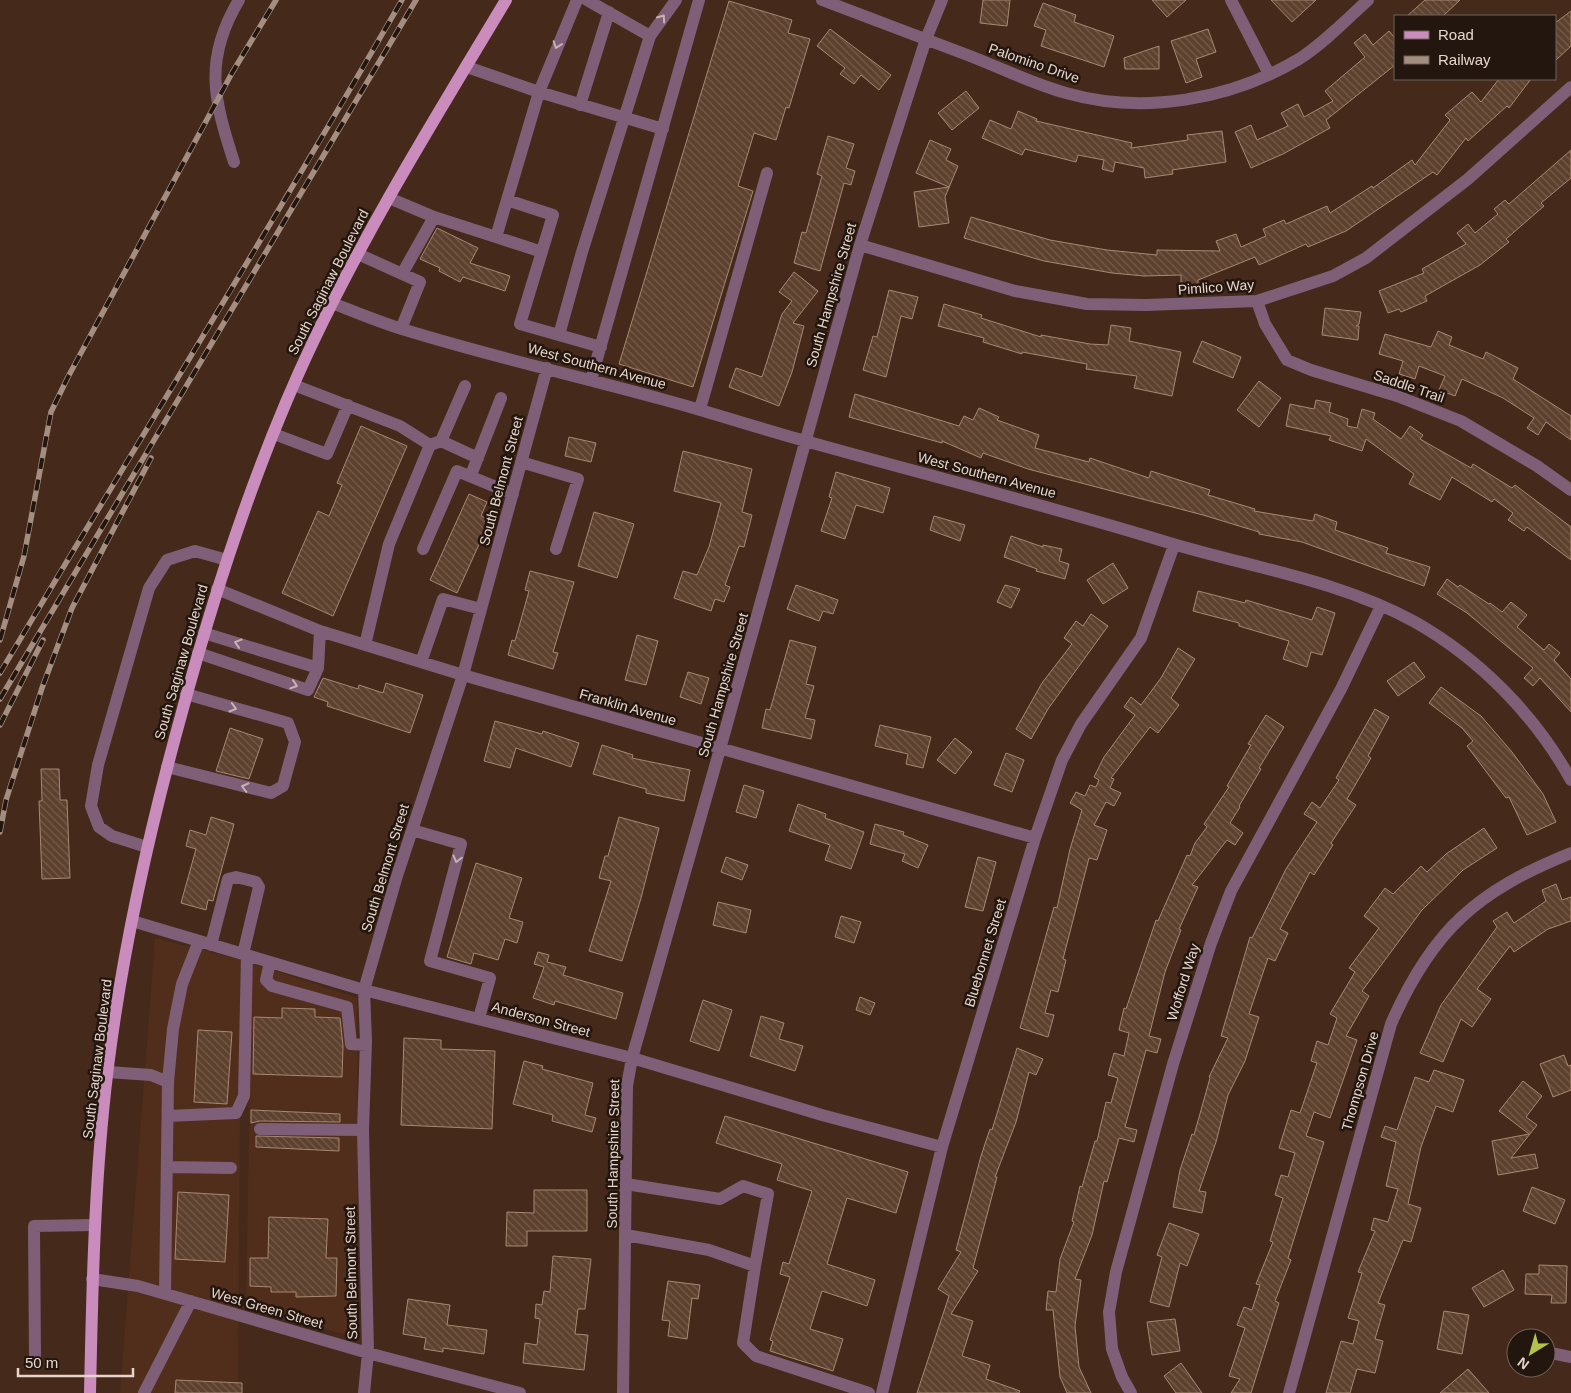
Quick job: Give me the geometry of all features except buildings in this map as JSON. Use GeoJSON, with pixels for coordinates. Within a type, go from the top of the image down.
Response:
{"type":"FeatureCollection","features":[{"type":"Feature","properties":{"kind":"main road","name":"South Saginaw Boulevard"},"geometry":{"type":"LineString","coordinates":[[90,1393],[95,1225],[108,1072],[132,921],[167,767],[198,653],[227,560],[274,434],[294,385],[332,303],[389,198],[506,0]]}},
{"type":"Feature","properties":{"kind":"street"},"geometry":{"type":"LineString","coordinates":[[234,162],[218,110],[216,62],[219,41],[239,0]]}},
{"type":"Feature","properties":{"kind":"street"},"geometry":{"type":"LineString","coordinates":[[496,237],[539,92],[576,0]]}},
{"type":"Feature","properties":{"kind":"street"},"geometry":{"type":"LineString","coordinates":[[587,0],[650,36]]}},
{"type":"Feature","properties":{"kind":"street"},"geometry":{"type":"LineString","coordinates":[[559,335],[582,252],[650,36],[676,0]]}},
{"type":"Feature","properties":{"kind":"street"},"geometry":{"type":"LineString","coordinates":[[591,380],[698,0]]}},
{"type":"Feature","properties":{"kind":"street","name":"Palomino Drive"},"geometry":{"type":"LineString","coordinates":[[822,0],[1066,93],[1117,102],[1157,102],[1194,99],[1220,92],[1269,74],[1299,58],[1316,46],[1368,0]]}},
{"type":"Feature","properties":{"kind":"street","name":"South Hampshire Street"},"geometry":{"type":"LineString","coordinates":[[623,1393],[628,1086],[632,1058],[860,244],[926,40],[942,0]]}},
{"type":"Feature","properties":{"kind":"street"},"geometry":{"type":"LineString","coordinates":[[1231,0],[1269,74]]}},
{"type":"Feature","properties":{"kind":"street"},"geometry":{"type":"LineString","coordinates":[[580,105],[609,12]]}},
{"type":"Feature","properties":{"kind":"street"},"geometry":{"type":"LineString","coordinates":[[467,67],[580,105],[663,129]]}},
{"type":"Feature","properties":{"kind":"street","name":"Pimlico Way"},"geometry":{"type":"LineString","coordinates":[[860,244],[1015,291],[1086,304],[1146,306],[1257,301],[1333,276],[1366,258],[1468,179],[1571,87]]}},
{"type":"Feature","properties":{"kind":"street"},"geometry":{"type":"LineString","coordinates":[[700,409],[767,173]]}},
{"type":"Feature","properties":{"kind":"street"},"geometry":{"type":"LineString","coordinates":[[389,198],[434,217],[542,252]]}},
{"type":"Feature","properties":{"kind":"street"},"geometry":{"type":"LineString","coordinates":[[507,200],[553,215],[520,324],[600,347]]}},
{"type":"Feature","properties":{"kind":"street"},"geometry":{"type":"LineString","coordinates":[[402,274],[434,217]]}},
{"type":"Feature","properties":{"kind":"street"},"geometry":{"type":"LineString","coordinates":[[358,254],[420,282],[401,329]]}},
{"type":"Feature","properties":{"kind":"street","name":"Saddle Trail"},"geometry":{"type":"LineString","coordinates":[[1257,301],[1265,324],[1287,360],[1311,370],[1397,396],[1461,421],[1537,466],[1571,490]]}},
{"type":"Feature","properties":{"kind":"street","name":"West Southern Avenue"},"geometry":{"type":"LineString","coordinates":[[332,303],[401,329],[700,409],[806,442],[1041,504],[1174,545],[1330,586],[1381,606],[1415,623],[1444,642],[1492,680],[1512,698],[1544,737],[1571,780]]}},
{"type":"Feature","properties":{"kind":"street","name":"South Belmont Street"},"geometry":{"type":"LineString","coordinates":[[364,1393],[368,1353],[363,1130],[366,1046],[364,990],[412,830],[463,675],[547,368]]}},
{"type":"Feature","properties":{"kind":"street"},"geometry":{"type":"LineString","coordinates":[[294,385],[400,426],[435,443],[478,458]]}},
{"type":"Feature","properties":{"kind":"street"},"geometry":{"type":"LineString","coordinates":[[365,644],[389,544],[435,443],[465,386]]}},
{"type":"Feature","properties":{"kind":"street"},"geometry":{"type":"LineString","coordinates":[[471,476],[501,398]]}},
{"type":"Feature","properties":{"kind":"street"},"geometry":{"type":"LineString","coordinates":[[274,434],[327,454],[348,405]]}},
{"type":"Feature","properties":{"kind":"street"},"geometry":{"type":"LineString","coordinates":[[521,462],[578,479],[556,549]]}},
{"type":"Feature","properties":{"kind":"street"},"geometry":{"type":"LineString","coordinates":[[423,549],[457,471],[513,494]]}},
{"type":"Feature","properties":{"kind":"street","name":"Bluebonnet Street"},"geometry":{"type":"LineString","coordinates":[[882,1393],[942,1147],[1035,838],[1062,760],[1077,732],[1141,638],[1174,545]]}},
{"type":"Feature","properties":{"kind":"street"},"geometry":{"type":"LineString","coordinates":[[148,847],[112,836],[99,827],[91,806],[98,765],[149,588],[167,560],[195,551],[227,560]]}},
{"type":"Feature","properties":{"kind":"street","name":"Franklin Avenue"},"geometry":{"type":"LineString","coordinates":[[218,589],[320,631],[463,675],[1035,838]]}},
{"type":"Feature","properties":{"kind":"street"},"geometry":{"type":"LineString","coordinates":[[421,662],[443,599],[481,610]]}},
{"type":"Feature","properties":{"kind":"street","name":"Wofford Way"},"geometry":{"type":"LineString","coordinates":[[1131,1393],[1122,1377],[1112,1349],[1109,1312],[1116,1272],[1173,1064],[1211,943],[1231,891],[1341,689],[1381,606]]}},
{"type":"Feature","properties":{"kind":"street"},"geometry":{"type":"LineString","coordinates":[[198,653],[308,690],[318,668],[320,631]]}},
{"type":"Feature","properties":{"kind":"street"},"geometry":{"type":"LineString","coordinates":[[204,633],[318,668]]}},
{"type":"Feature","properties":{"kind":"street"},"geometry":{"type":"LineString","coordinates":[[167,767],[271,794],[283,786],[294,742],[288,723],[186,694]]}},
{"type":"Feature","properties":{"kind":"street"},"geometry":{"type":"LineString","coordinates":[[412,830],[461,844],[430,961],[490,978],[479,1018]]}},
{"type":"Feature","properties":{"kind":"street","name":"Thompson Drive"},"geometry":{"type":"LineString","coordinates":[[1289,1393],[1391,1024],[1404,993],[1437,942],[1472,908],[1521,874],[1571,853]]}},
{"type":"Feature","properties":{"kind":"street"},"geometry":{"type":"LineString","coordinates":[[165,1293],[168,1082],[173,1029],[182,984],[205,943],[228,879],[236,877],[256,882],[259,887],[245,955],[244,1096],[236,1113],[168,1116]]}},
{"type":"Feature","properties":{"kind":"street","name":"Anderson Street"},"geometry":{"type":"LineString","coordinates":[[132,921],[364,990],[632,1058],[822,1116],[942,1147]]}},
{"type":"Feature","properties":{"kind":"street"},"geometry":{"type":"LineString","coordinates":[[270,962],[266,980],[272,986],[347,1007],[351,1044],[366,1046]]}},
{"type":"Feature","properties":{"kind":"street"},"geometry":{"type":"LineString","coordinates":[[108,1072],[151,1074],[168,1082]]}},
{"type":"Feature","properties":{"kind":"street"},"geometry":{"type":"LineString","coordinates":[[260,1130],[363,1130]]}},
{"type":"Feature","properties":{"kind":"street"},"geometry":{"type":"LineString","coordinates":[[167,1167],[231,1168]]}},
{"type":"Feature","properties":{"kind":"street"},"geometry":{"type":"LineString","coordinates":[[626,1184],[720,1199],[743,1186],[768,1194],[743,1343],[756,1356],[869,1393]]}},
{"type":"Feature","properties":{"kind":"street"},"geometry":{"type":"LineString","coordinates":[[35,1357],[34,1226],[95,1225]]}},
{"type":"Feature","properties":{"kind":"street"},"geometry":{"type":"LineString","coordinates":[[626,1235],[709,1250],[755,1266]]}},
{"type":"Feature","properties":{"kind":"street","name":"West Green Street"},"geometry":{"type":"LineString","coordinates":[[92,1279],[128,1283],[368,1353],[520,1393]]}},
{"type":"Feature","properties":{"kind":"street"},"geometry":{"type":"LineString","coordinates":[[144,1393],[192,1301]]}},
{"type":"Feature","properties":{"kind":"street"},"geometry":{"type":"LineString","coordinates":[[1556,1354],[1571,1358]]}},
{"type":"Feature","properties":{"kind":"shaded area"},"geometry":{"type":"Polygon","coordinates":[[[155,938],[241,960],[238,1393],[120,1393],[155,938]]]}},
{"type":"Feature","properties":{"kind":"shaded area"},"geometry":{"type":"Polygon","coordinates":[[[252,963],[357,998],[358,1338],[246,1307],[252,963]]]}},
{"type":"Feature","properties":{"kind":"railway"},"geometry":{"type":"LineString","coordinates":[[0,640],[24,556],[51,412],[232,73],[276,0]]}},
{"type":"Feature","properties":{"kind":"railway"},"geometry":{"type":"LineString","coordinates":[[0,673],[253,253],[402,0]]}},
{"type":"Feature","properties":{"kind":"railway"},"geometry":{"type":"LineString","coordinates":[[0,699],[416,0]]}},
{"type":"Feature","properties":{"kind":"railway"},"geometry":{"type":"LineString","coordinates":[[0,832],[6,800],[42,688],[72,608],[151,458]]}},
{"type":"Feature","properties":{"kind":"railway"},"geometry":{"type":"LineString","coordinates":[[0,725],[43,640]]}}]}
